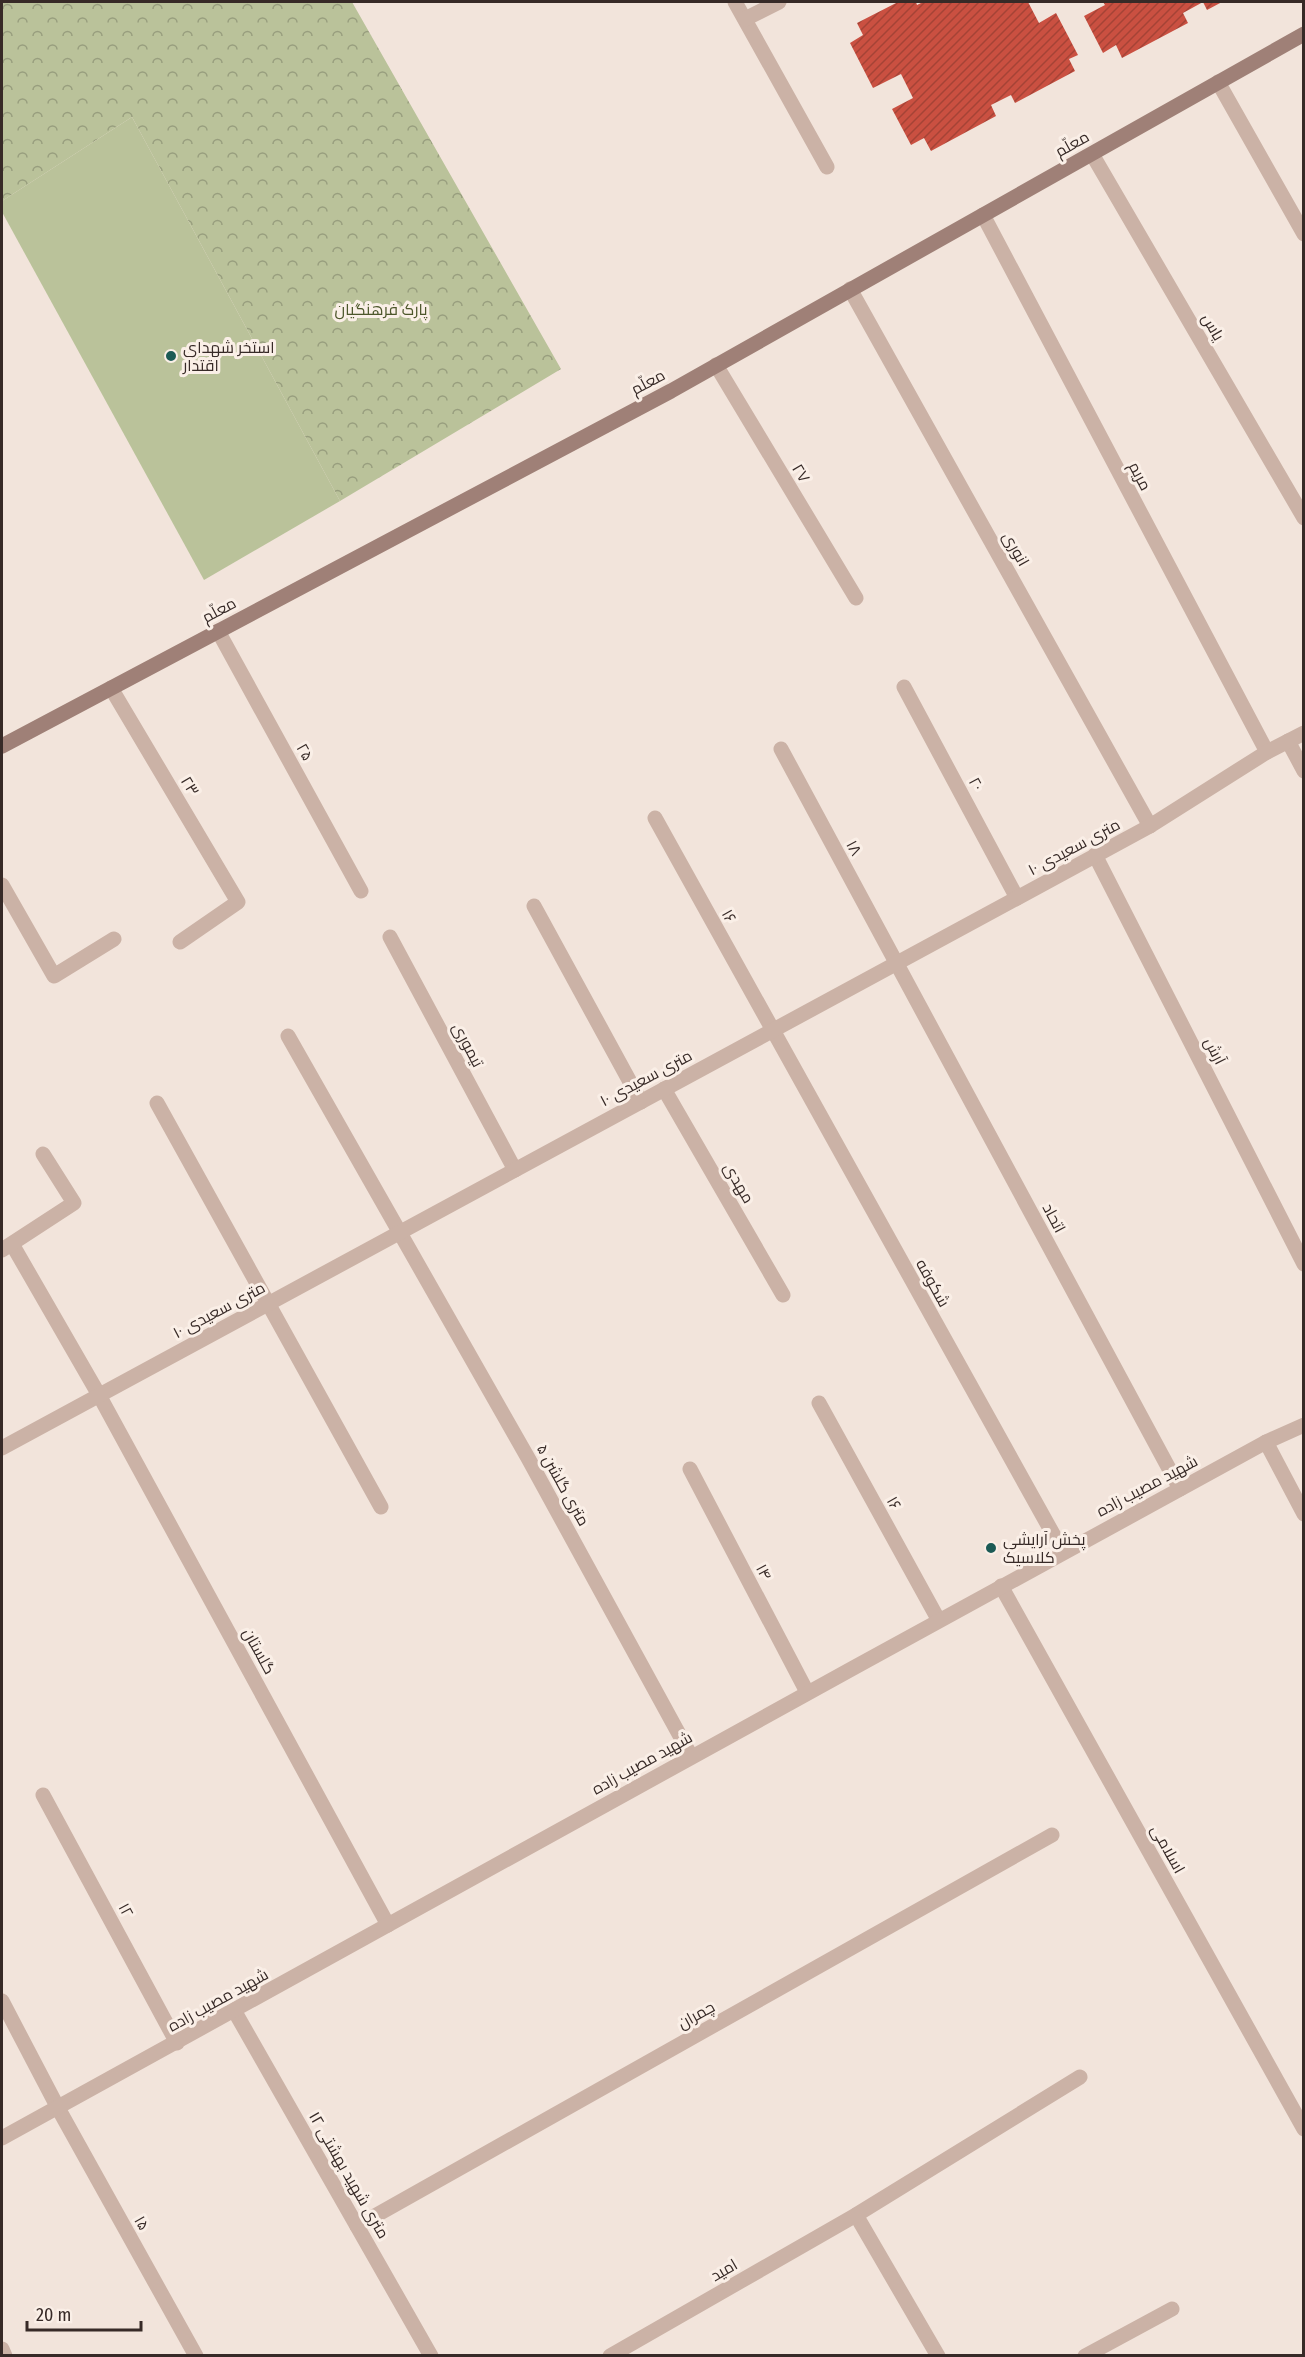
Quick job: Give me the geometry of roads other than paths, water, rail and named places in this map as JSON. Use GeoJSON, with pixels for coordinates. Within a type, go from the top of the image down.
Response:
{"type":"FeatureCollection","features":[{"type":"Feature","properties":{"kind":"street"},"geometry":{"type":"LineString","coordinates":[[735,2],[827,167]]}},
{"type":"Feature","properties":{"kind":"street"},"geometry":{"type":"LineString","coordinates":[[745,19],[779,2]]}},
{"type":"Feature","properties":{"kind":"street","name":"معلّم"},"geometry":{"type":"LineString","coordinates":[[2,746],[716,365],[1304,34]]}},
{"type":"Feature","properties":{"kind":"street"},"geometry":{"type":"LineString","coordinates":[[1218,82],[1304,234]]}},
{"type":"Feature","properties":{"kind":"street","name":"یاس"},"geometry":{"type":"LineString","coordinates":[[1092,154],[1304,518]]}},
{"type":"Feature","properties":{"kind":"street","name":"مریم"},"geometry":{"type":"LineString","coordinates":[[982,215],[1267,752]]}},
{"type":"Feature","properties":{"kind":"street","name":"انوری"},"geometry":{"type":"LineString","coordinates":[[850,290],[1150,826]]}},
{"type":"Feature","properties":{"kind":"street","name":"۲۷"},"geometry":{"type":"LineString","coordinates":[[716,365],[856,598]]}},
{"type":"Feature","properties":{"kind":"street","name":"۲۵"},"geometry":{"type":"LineString","coordinates":[[218,631],[361,891]]}},
{"type":"Feature","properties":{"kind":"street","name":"۲۰"},"geometry":{"type":"LineString","coordinates":[[904,687],[1017,898]]}},
{"type":"Feature","properties":{"kind":"street","name":"۲۳"},"geometry":{"type":"LineString","coordinates":[[111,688],[238,902],[180,942]]}},
{"type":"Feature","properties":{"kind":"street","name":"۱۰ متری سعیدی"},"geometry":{"type":"LineString","coordinates":[[2,1448],[1150,826],[1267,752],[1304,733]]}},
{"type":"Feature","properties":{"kind":"street"},"geometry":{"type":"LineString","coordinates":[[1288,741],[1304,771]]}},
{"type":"Feature","properties":{"kind":"street","name":"۱۸"},"geometry":{"type":"LineString","coordinates":[[781,749],[896,964]]}},
{"type":"Feature","properties":{"kind":"street","name":"۱۶"},"geometry":{"type":"LineString","coordinates":[[655,818],[771,1031]]}},
{"type":"Feature","properties":{"kind":"street","name":"آرش"},"geometry":{"type":"LineString","coordinates":[[1095,855],[1304,1264]]}},
{"type":"Feature","properties":{"kind":"street"},"geometry":{"type":"LineString","coordinates":[[2,885],[54,976],[114,939]]}},
{"type":"Feature","properties":{"kind":"street"},"geometry":{"type":"LineString","coordinates":[[534,906],[641,1102]]}},
{"type":"Feature","properties":{"kind":"street","name":"تیموری"},"geometry":{"type":"LineString","coordinates":[[390,938],[515,1170]]}},
{"type":"Feature","properties":{"kind":"street","name":"اتحاد"},"geometry":{"type":"LineString","coordinates":[[896,964],[1180,1489]]}},
{"type":"Feature","properties":{"kind":"street","name":"شکوفه"},"geometry":{"type":"LineString","coordinates":[[771,1031],[1063,1552]]}},
{"type":"Feature","properties":{"kind":"street"},"geometry":{"type":"LineString","coordinates":[[288,1036],[401,1232]]}},
{"type":"Feature","properties":{"kind":"street","name":"مهدی"},"geometry":{"type":"LineString","coordinates":[[664,1089],[783,1295]]}},
{"type":"Feature","properties":{"kind":"street"},"geometry":{"type":"LineString","coordinates":[[157,1103],[381,1507]]}},
{"type":"Feature","properties":{"kind":"street"},"geometry":{"type":"LineString","coordinates":[[7,1247],[74,1203],[43,1154]]}},
{"type":"Feature","properties":{"kind":"street","name":"۵ متری گلشن"},"geometry":{"type":"LineString","coordinates":[[401,1232],[692,1756]]}},
{"type":"Feature","properties":{"kind":"street","name":"گلستان"},"geometry":{"type":"LineString","coordinates":[[7,1247],[99,1395],[388,1925]]}},
{"type":"Feature","properties":{"kind":"street","name":"۱۶"},"geometry":{"type":"LineString","coordinates":[[819,1404],[938,1619]]}},
{"type":"Feature","properties":{"kind":"street","name":"شهید مصیب زاده"},"geometry":{"type":"LineString","coordinates":[[2,2138],[235,2012],[938,1619],[1266,1442],[1304,1425]]}},
{"type":"Feature","properties":{"kind":"street"},"geometry":{"type":"LineString","coordinates":[[1266,1442],[1304,1514]]}},
{"type":"Feature","properties":{"kind":"street","name":"۱۴"},"geometry":{"type":"LineString","coordinates":[[690,1469],[807,1692]]}},
{"type":"Feature","properties":{"kind":"street","name":"اسلامی"},"geometry":{"type":"LineString","coordinates":[[1001,1586],[1304,2129]]}},
{"type":"Feature","properties":{"kind":"street","name":"۱۲"},"geometry":{"type":"LineString","coordinates":[[43,1795],[177,2043]]}},
{"type":"Feature","properties":{"kind":"street","name":"چمران"},"geometry":{"type":"LineString","coordinates":[[357,2226],[1052,1835]]}},
{"type":"Feature","properties":{"kind":"street","name":"۱۵"},"geometry":{"type":"LineString","coordinates":[[2,2001],[58,2108],[196,2355]]}},
{"type":"Feature","properties":{"kind":"street","name":"۱۲ متری شهید بهشتی"},"geometry":{"type":"LineString","coordinates":[[235,2012],[431,2355]]}},
{"type":"Feature","properties":{"kind":"street","name":"امید"},"geometry":{"type":"LineString","coordinates":[[610,2355],[856,2215],[1080,2076]]}},
{"type":"Feature","properties":{"kind":"street"},"geometry":{"type":"LineString","coordinates":[[856,2215],[938,2355]]}},
{"type":"Feature","properties":{"kind":"street"},"geometry":{"type":"LineString","coordinates":[[1085,2355],[1172,2309]]}},
{"type":"Feature","properties":{"kind":"street"},"geometry":{"type":"LineString","coordinates":[[2,2349],[5,2355]]}},
{"type":"Feature","properties":{"kind":"place","name":"استخر شهدای اقتدار"},"geometry":{"type":"Point","coordinates":[171,356]}},
{"type":"Feature","properties":{"kind":"place","name":"پخش آرایشی کلاسیک"},"geometry":{"type":"Point","coordinates":[991,1548]}},
{"type":"Feature","properties":{"kind":"park label","name":"پارک فرهنگیان"},"geometry":{"type":"Point","coordinates":[381,309]}}]}
